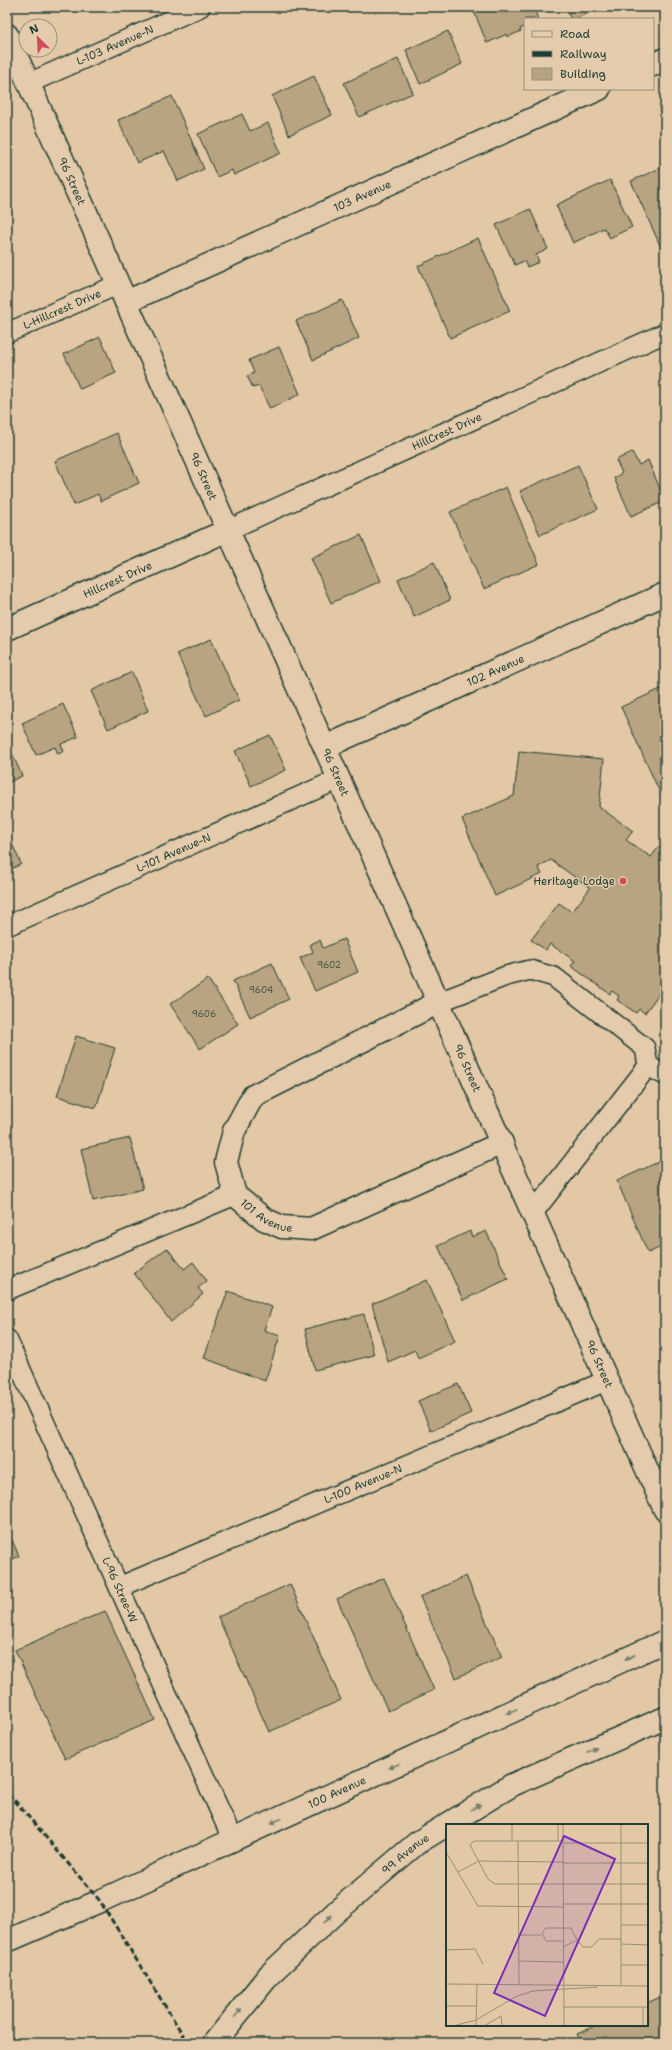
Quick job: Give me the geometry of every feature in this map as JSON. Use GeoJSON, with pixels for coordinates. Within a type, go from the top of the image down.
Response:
{"type":"FeatureCollection","features":[{"type":"Feature","properties":{"kind":"street","name":"96 Street"},"geometry":{"type":"LineString","coordinates":[[7,35],[12,58],[29,83],[665,1510]]}},
{"type":"Feature","properties":{"kind":"street"},"geometry":{"type":"LineString","coordinates":[[654,64],[665,59]]}},
{"type":"Feature","properties":{"kind":"street","name":"103 Avenue"},"geometry":{"type":"LineString","coordinates":[[122,293],[597,90]]}},
{"type":"Feature","properties":{"kind":"street","name":"Hillcrest Drive"},"geometry":{"type":"LineString","coordinates":[[7,629],[228,530]]}},
{"type":"Feature","properties":{"kind":"street","name":"102 Avenue"},"geometry":{"type":"LineString","coordinates":[[325,747],[665,594]]}},
{"type":"Feature","properties":{"kind":"street","name":"101 Avenue"},"geometry":{"type":"LineString","coordinates":[[439,1002],[253,1096],[234,1131],[226,1162],[235,1195],[264,1219],[282,1227],[311,1229],[502,1143]]}},
{"type":"Feature","properties":{"kind":"street","name":"100 Avenue"},"geometry":{"type":"LineString","coordinates":[[7,1941],[100,1901],[665,1640]]}},
{"type":"Feature","properties":{"kind":"street","name":"99 Avenue"},"geometry":{"type":"LineString","coordinates":[[448,1824],[512,1785],[665,1718]]}},
{"type":"Feature","properties":{"kind":"street","name":"99 Avenue"},"geometry":{"type":"LineString","coordinates":[[214,2043],[270,1974],[337,1911],[417,1843],[446,1825]]}},
{"type":"Feature","properties":{"kind":"lane","name":"L-103 Avenue-N"},"geometry":{"type":"LineString","coordinates":[[29,83],[200,7]]}},
{"type":"Feature","properties":{"kind":"lane","name":"L-Hillcrest Drive"},"geometry":{"type":"LineString","coordinates":[[7,333],[122,293]]}},
{"type":"Feature","properties":{"kind":"lane","name":"HillCrest Drive"},"geometry":{"type":"LineString","coordinates":[[228,530],[665,333]]}},
{"type":"Feature","properties":{"kind":"lane","name":"L-101 Avenue-N"},"geometry":{"type":"LineString","coordinates":[[7,926],[339,779]]}},
{"type":"Feature","properties":{"kind":"lane"},"geometry":{"type":"LineString","coordinates":[[439,1002],[506,976],[530,970],[554,977],[645,1048],[648,1066],[533,1213]]}},
{"type":"Feature","properties":{"kind":"lane"},"geometry":{"type":"LineString","coordinates":[[648,1066],[665,1076]]}},
{"type":"Feature","properties":{"kind":"lane"},"geometry":{"type":"LineString","coordinates":[[7,1290],[235,1195]]}},
{"type":"Feature","properties":{"kind":"lane","name":"L-96 Stree-W"},"geometry":{"type":"LineString","coordinates":[[7,1339],[233,1840]]}},
{"type":"Feature","properties":{"kind":"lane","name":"L-100 Avenue-N"},"geometry":{"type":"LineString","coordinates":[[119,1587],[608,1380]]}},
{"type":"Feature","properties":{"kind":"building"},"geometry":{"type":"Polygon","coordinates":[[[472,7],[533,7],[538,18],[524,18],[524,27],[520,29],[521,31],[508,37],[507,34],[487,43],[472,7]]]}},
{"type":"Feature","properties":{"kind":"building"},"geometry":{"type":"Polygon","coordinates":[[[565,7],[602,7],[577,18],[570,18],[565,7]]]}},
{"type":"Feature","properties":{"kind":"building"},"geometry":{"type":"Polygon","coordinates":[[[448,31],[462,64],[420,84],[406,50],[448,31]]]}},
{"type":"Feature","properties":{"kind":"building"},"geometry":{"type":"Polygon","coordinates":[[[398,59],[413,93],[359,117],[344,83],[398,59]]]}},
{"type":"Feature","properties":{"kind":"building"},"geometry":{"type":"Polygon","coordinates":[[[314,76],[332,115],[289,135],[272,96],[314,76]]]}},
{"type":"Feature","properties":{"kind":"building"},"geometry":{"type":"Polygon","coordinates":[[[172,96],[204,169],[178,181],[164,151],[137,163],[118,120],[172,96]]]}},
{"type":"Feature","properties":{"kind":"building"},"geometry":{"type":"Polygon","coordinates":[[[242,114],[250,131],[268,123],[281,153],[234,175],[232,170],[217,177],[198,134],[242,114]]]}},
{"type":"Feature","properties":{"kind":"building"},"geometry":{"type":"Polygon","coordinates":[[[665,166],[665,251],[663,252],[631,181],[665,166]]]}},
{"type":"Feature","properties":{"kind":"building"},"geometry":{"type":"Polygon","coordinates":[[[610,180],[632,227],[610,238],[604,228],[573,243],[556,205],[610,180]]]}},
{"type":"Feature","properties":{"kind":"building"},"geometry":{"type":"Polygon","coordinates":[[[530,209],[548,249],[536,255],[539,262],[527,267],[524,261],[515,265],[496,225],[530,209]]]}},
{"type":"Feature","properties":{"kind":"building"},"geometry":{"type":"Polygon","coordinates":[[[478,238],[510,311],[450,338],[418,266],[478,238]]]}},
{"type":"Feature","properties":{"kind":"building"},"geometry":{"type":"Polygon","coordinates":[[[342,300],[359,338],[313,360],[296,321],[342,300]]]}},
{"type":"Feature","properties":{"kind":"building"},"geometry":{"type":"Polygon","coordinates":[[[100,337],[116,373],[80,389],[64,354],[100,337]]]}},
{"type":"Feature","properties":{"kind":"building"},"geometry":{"type":"Polygon","coordinates":[[[279,347],[300,394],[270,409],[259,386],[253,388],[247,376],[254,373],[249,360],[279,347]]]}},
{"type":"Feature","properties":{"kind":"building"},"geometry":{"type":"Polygon","coordinates":[[[117,433],[139,483],[101,501],[98,494],[74,505],[55,461],[117,433]]]}},
{"type":"Feature","properties":{"kind":"building"},"geometry":{"type":"Polygon","coordinates":[[[632,452],[639,465],[648,460],[665,501],[631,516],[614,478],[622,473],[616,460],[632,452]]]}},
{"type":"Feature","properties":{"kind":"building"},"geometry":{"type":"Polygon","coordinates":[[[578,465],[598,509],[540,535],[520,491],[578,465]]]}},
{"type":"Feature","properties":{"kind":"building"},"geometry":{"type":"Polygon","coordinates":[[[506,487],[539,564],[484,589],[450,512],[506,487]]]}},
{"type":"Feature","properties":{"kind":"building"},"geometry":{"type":"Polygon","coordinates":[[[361,535],[381,581],[331,603],[311,558],[361,535]]]}},
{"type":"Feature","properties":{"kind":"building"},"geometry":{"type":"Polygon","coordinates":[[[434,562],[450,600],[414,617],[398,579],[434,562]]]}},
{"type":"Feature","properties":{"kind":"building"},"geometry":{"type":"Polygon","coordinates":[[[211,639],[239,700],[206,716],[177,654],[211,639]]]}},
{"type":"Feature","properties":{"kind":"building"},"geometry":{"type":"Polygon","coordinates":[[[132,672],[148,711],[108,729],[91,691],[132,672]]]}},
{"type":"Feature","properties":{"kind":"building"},"geometry":{"type":"Polygon","coordinates":[[[665,687],[665,804],[621,707],[665,687]]]}},
{"type":"Feature","properties":{"kind":"building"},"geometry":{"type":"Polygon","coordinates":[[[63,704],[78,737],[61,744],[64,751],[58,754],[55,747],[36,755],[22,723],[63,704]]]}},
{"type":"Feature","properties":{"kind":"building"},"geometry":{"type":"Polygon","coordinates":[[[270,735],[286,770],[251,786],[235,751],[270,735]]]}},
{"type":"Feature","properties":{"kind":"building"},"geometry":{"type":"Polygon","coordinates":[[[7,742],[22,776],[7,783],[7,742]]]}},
{"type":"Feature","properties":{"kind":"building","name":"Heritage Lodge"},"geometry":{"type":"Polygon","coordinates":[[[519,751],[604,759],[599,807],[633,831],[626,840],[651,857],[665,839],[665,985],[645,1013],[639,1009],[636,1013],[617,1000],[619,996],[612,991],[610,994],[571,966],[575,961],[550,944],[546,950],[531,940],[559,903],[572,912],[590,888],[551,860],[538,867],[542,874],[495,896],[462,819],[514,796],[519,751]]]}},
{"type":"Feature","properties":{"kind":"building"},"geometry":{"type":"Polygon","coordinates":[[[7,832],[21,864],[7,871],[7,832]]]}},
{"type":"Feature","properties":{"kind":"building"},"geometry":{"type":"Polygon","coordinates":[[[344,939],[358,972],[315,991],[300,958],[313,952],[310,944],[320,940],[323,948],[344,939]]]}},
{"type":"Feature","properties":{"kind":"building"},"geometry":{"type":"Polygon","coordinates":[[[272,963],[289,999],[250,1017],[233,981],[272,963]]]}},
{"type":"Feature","properties":{"kind":"building"},"geometry":{"type":"Polygon","coordinates":[[[208,979],[238,1024],[200,1049],[170,1004],[208,979]]]}},
{"type":"Feature","properties":{"kind":"building"},"geometry":{"type":"Polygon","coordinates":[[[76,1036],[115,1048],[96,1108],[57,1096],[76,1036]]]}},
{"type":"Feature","properties":{"kind":"building"},"geometry":{"type":"Polygon","coordinates":[[[130,1138],[143,1189],[93,1201],[81,1149],[130,1138]]]}},
{"type":"Feature","properties":{"kind":"building"},"geometry":{"type":"Polygon","coordinates":[[[665,1159],[665,1249],[661,1247],[648,1253],[617,1181],[665,1159]]]}},
{"type":"Feature","properties":{"kind":"building"},"geometry":{"type":"Polygon","coordinates":[[[470,1231],[472,1237],[486,1231],[508,1279],[463,1300],[438,1246],[470,1231]]]}},
{"type":"Feature","properties":{"kind":"building"},"geometry":{"type":"Polygon","coordinates":[[[167,1248],[184,1269],[193,1262],[207,1281],[198,1288],[203,1294],[171,1322],[134,1273],[167,1248]]]}},
{"type":"Feature","properties":{"kind":"building"},"geometry":{"type":"Polygon","coordinates":[[[427,1280],[455,1341],[418,1358],[415,1350],[388,1362],[372,1304],[427,1280]]]}},
{"type":"Feature","properties":{"kind":"building"},"geometry":{"type":"Polygon","coordinates":[[[228,1291],[272,1307],[264,1330],[280,1336],[265,1381],[204,1358],[228,1291]]]}},
{"type":"Feature","properties":{"kind":"building"},"geometry":{"type":"Polygon","coordinates":[[[364,1314],[374,1355],[315,1370],[305,1329],[364,1314]]]}},
{"type":"Feature","properties":{"kind":"building"},"geometry":{"type":"Polygon","coordinates":[[[458,1384],[471,1413],[431,1431],[418,1401],[458,1384]]]}},
{"type":"Feature","properties":{"kind":"building"},"geometry":{"type":"Polygon","coordinates":[[[7,1529],[19,1556],[7,1562],[7,1529]]]}},
{"type":"Feature","properties":{"kind":"building"},"geometry":{"type":"Polygon","coordinates":[[[466,1576],[502,1657],[456,1678],[420,1597],[466,1576]]]}},
{"type":"Feature","properties":{"kind":"building"},"geometry":{"type":"Polygon","coordinates":[[[384,1578],[434,1690],[388,1711],[337,1599],[384,1578]]]}},
{"type":"Feature","properties":{"kind":"building"},"geometry":{"type":"Polygon","coordinates":[[[290,1584],[341,1700],[269,1732],[218,1617],[290,1584]]]}},
{"type":"Feature","properties":{"kind":"building"},"geometry":{"type":"Polygon","coordinates":[[[105,1611],[155,1720],[65,1759],[15,1650],[105,1611]]]}},
{"type":"Feature","properties":{"kind":"building"},"geometry":{"type":"Polygon","coordinates":[[[665,1995],[665,2043],[581,2043],[577,2034],[596,2026],[648,2026],[648,2003],[665,1995]]]}},
{"type":"Feature","properties":{"kind":"railway"},"geometry":{"type":"LineString","coordinates":[[7,1795],[16,1802],[100,1901],[188,2043]]}},
{"type":"Feature","properties":{"kind":"place","name":"Heritage Lodge"},"geometry":{"type":"Point","coordinates":[623,881]}}]}
